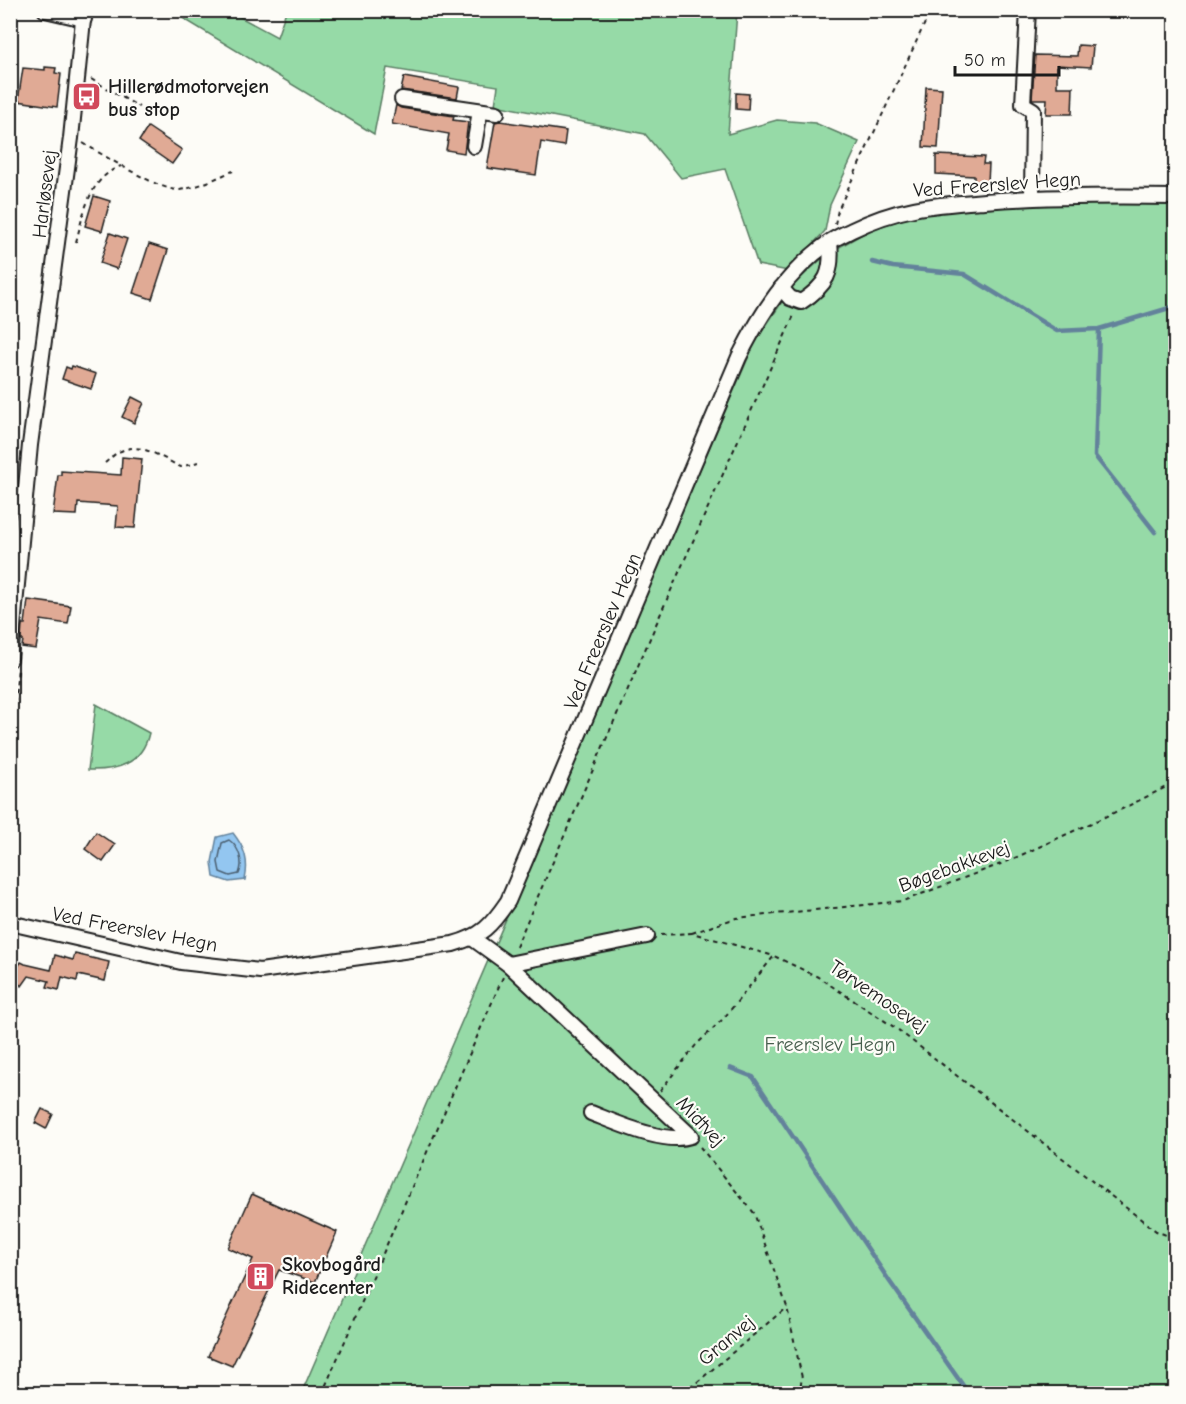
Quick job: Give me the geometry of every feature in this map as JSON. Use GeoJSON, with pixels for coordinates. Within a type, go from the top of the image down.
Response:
{"type":"FeatureCollection","features":[{"type":"Feature","properties":{"kind":"street","name":"Harløsevej"},"geometry":{"type":"LineString","coordinates":[[10,659],[30,445],[71,138],[84,15],[45,10]]}},
{"type":"Feature","properties":{"kind":"street"},"geometry":{"type":"LineString","coordinates":[[1028,10],[1023,104],[1033,110],[1032,197]]}},
{"type":"Feature","properties":{"kind":"street"},"geometry":{"type":"LineString","coordinates":[[402,99],[497,113]]}},
{"type":"Feature","properties":{"kind":"street"},"geometry":{"type":"LineString","coordinates":[[474,146],[480,111]]}},
{"type":"Feature","properties":{"kind":"street","name":"Ved Freerslev Hegn"},"geometry":{"type":"LineString","coordinates":[[10,923],[181,962],[260,971],[453,944],[472,938],[497,917],[508,901],[739,357],[755,326],[781,288],[799,268],[830,242],[877,218],[901,211],[930,206],[1032,197],[1176,197]]}},
{"type":"Feature","properties":{"kind":"street"},"geometry":{"type":"LineString","coordinates":[[781,288],[790,298],[801,303],[819,291],[830,270],[830,242]]}},
{"type":"Feature","properties":{"kind":"street"},"geometry":{"type":"LineString","coordinates":[[508,964],[647,936]]}},
{"type":"Feature","properties":{"kind":"street","name":"Midtvej"},"geometry":{"type":"LineString","coordinates":[[472,938],[508,964],[691,1136]]}},
{"type":"Feature","properties":{"kind":"street"},"geometry":{"type":"LineString","coordinates":[[591,1113],[648,1133],[682,1139],[691,1136]]}},
{"type":"Feature","properties":{"kind":"path"},"geometry":{"type":"LineString","coordinates":[[830,242],[838,210],[931,10]]}},
{"type":"Feature","properties":{"kind":"path"},"geometry":{"type":"LineString","coordinates":[[78,72],[139,107]]}},
{"type":"Feature","properties":{"kind":"path"},"geometry":{"type":"LineString","coordinates":[[71,138],[144,178],[177,190],[203,184],[233,171]]}},
{"type":"Feature","properties":{"kind":"path"},"geometry":{"type":"LineString","coordinates":[[76,242],[89,195],[109,170],[121,165]]}},
{"type":"Feature","properties":{"kind":"path"},"geometry":{"type":"LineString","coordinates":[[322,1394],[726,463],[789,321],[801,303]]}},
{"type":"Feature","properties":{"kind":"path"},"geometry":{"type":"LineString","coordinates":[[105,463],[120,451],[134,447],[148,451],[181,467],[198,462]]}},
{"type":"Feature","properties":{"kind":"path","name":"Bøgebakkevej"},"geometry":{"type":"LineString","coordinates":[[692,933],[736,918],[903,902],[1006,862],[1176,782]]}},
{"type":"Feature","properties":{"kind":"path","name":"Tørvemosevej"},"geometry":{"type":"LineString","coordinates":[[647,936],[692,933],[774,956],[818,977],[897,1029],[1156,1232],[1176,1239]]}},
{"type":"Feature","properties":{"kind":"path"},"geometry":{"type":"LineString","coordinates":[[651,1098],[663,1088],[696,1045],[724,1018],[774,956]]}},
{"type":"Feature","properties":{"kind":"path","name":"Midtvej"},"geometry":{"type":"LineString","coordinates":[[691,1136],[753,1213],[787,1307],[802,1378],[800,1394]]}},
{"type":"Feature","properties":{"kind":"path","name":"Granvej"},"geometry":{"type":"LineString","coordinates":[[682,1394],[787,1307]]}},
{"type":"Feature","properties":{"kind":"green space"},"geometry":{"type":"Polygon","coordinates":[[[171,11],[229,11],[277,37],[286,11],[737,11],[728,134],[777,120],[815,123],[859,142],[830,205],[825,231],[788,271],[758,265],[725,169],[681,178],[645,134],[495,105],[498,86],[387,68],[374,134],[171,11]]]}},
{"type":"Feature","properties":{"kind":"green space","name":"Freerslev Hegn"},"geometry":{"type":"Polygon","coordinates":[[[1175,202],[1175,1393],[301,1394],[755,342],[794,284],[827,254],[873,228],[932,211],[1030,204],[1175,202]]]}},
{"type":"Feature","properties":{"kind":"green space"},"geometry":{"type":"Polygon","coordinates":[[[96,704],[149,733],[141,752],[127,764],[109,769],[88,770],[96,704]]]}},
{"type":"Feature","properties":{"kind":"water"},"geometry":{"type":"Polygon","coordinates":[[[233,833],[245,855],[246,873],[245,880],[229,882],[214,877],[212,862],[217,837],[233,833]]]}},
{"type":"Feature","properties":{"kind":"building"},"geometry":{"type":"Polygon","coordinates":[[[1078,45],[1093,46],[1091,67],[1057,65],[1057,87],[1073,87],[1072,114],[1046,114],[1047,99],[1032,99],[1035,55],[1077,56],[1078,45]]]}},
{"type":"Feature","properties":{"kind":"building"},"geometry":{"type":"Polygon","coordinates":[[[45,67],[56,68],[55,73],[61,74],[57,107],[18,101],[23,68],[45,70],[45,67]]]}},
{"type":"Feature","properties":{"kind":"building"},"geometry":{"type":"Polygon","coordinates":[[[404,77],[459,87],[457,98],[401,90],[404,77]]]}},
{"type":"Feature","properties":{"kind":"building"},"geometry":{"type":"Polygon","coordinates":[[[926,87],[942,88],[938,148],[923,147],[926,87]]]}},
{"type":"Feature","properties":{"kind":"building"},"geometry":{"type":"Polygon","coordinates":[[[736,93],[749,94],[748,110],[736,109],[736,93]]]}},
{"type":"Feature","properties":{"kind":"building"},"geometry":{"type":"Polygon","coordinates":[[[396,105],[401,108],[454,116],[453,120],[468,122],[464,153],[446,150],[449,134],[392,124],[396,105]]]}},
{"type":"Feature","properties":{"kind":"building"},"geometry":{"type":"Polygon","coordinates":[[[495,122],[566,131],[564,146],[541,142],[536,175],[487,168],[495,122]]]}},
{"type":"Feature","properties":{"kind":"building"},"geometry":{"type":"Polygon","coordinates":[[[148,127],[182,150],[172,164],[139,141],[148,127]]]}},
{"type":"Feature","properties":{"kind":"building"},"geometry":{"type":"Polygon","coordinates":[[[936,155],[984,157],[983,164],[989,164],[988,182],[974,182],[974,176],[936,174],[936,155]]]}},
{"type":"Feature","properties":{"kind":"building"},"geometry":{"type":"Polygon","coordinates":[[[94,196],[110,201],[102,231],[85,226],[94,196]]]}},
{"type":"Feature","properties":{"kind":"building"},"geometry":{"type":"Polygon","coordinates":[[[110,233],[127,239],[117,269],[100,263],[110,233]]]}},
{"type":"Feature","properties":{"kind":"building"},"geometry":{"type":"Polygon","coordinates":[[[149,244],[168,250],[152,299],[133,293],[149,244]]]}},
{"type":"Feature","properties":{"kind":"building"},"geometry":{"type":"Polygon","coordinates":[[[72,366],[96,374],[91,389],[62,379],[66,367],[71,369],[72,366]]]}},
{"type":"Feature","properties":{"kind":"building"},"geometry":{"type":"Polygon","coordinates":[[[132,397],[144,403],[134,423],[122,417],[132,397]]]}},
{"type":"Feature","properties":{"kind":"building"},"geometry":{"type":"Polygon","coordinates":[[[122,457],[142,459],[135,528],[116,527],[118,506],[78,503],[77,515],[53,514],[58,475],[61,475],[61,471],[121,475],[122,457]]]}},
{"type":"Feature","properties":{"kind":"building"},"geometry":{"type":"Polygon","coordinates":[[[28,600],[71,606],[68,624],[41,620],[36,649],[22,647],[22,624],[25,624],[28,600]]]}},
{"type":"Feature","properties":{"kind":"building"},"geometry":{"type":"Polygon","coordinates":[[[96,832],[115,845],[103,862],[85,849],[96,832]]]}},
{"type":"Feature","properties":{"kind":"building"},"geometry":{"type":"Polygon","coordinates":[[[75,954],[109,962],[105,981],[78,975],[77,981],[62,977],[59,990],[47,987],[49,981],[29,976],[22,986],[10,978],[21,962],[51,970],[55,955],[73,960],[75,954]]]}},
{"type":"Feature","properties":{"kind":"building"},"geometry":{"type":"Polygon","coordinates":[[[42,1109],[53,1114],[46,1129],[35,1123],[42,1109]]]}},
{"type":"Feature","properties":{"kind":"building","name":"Skovbogård Ridecenter"},"geometry":{"type":"Polygon","coordinates":[[[252,1194],[337,1232],[315,1282],[279,1270],[232,1366],[208,1356],[253,1259],[228,1248],[252,1194]]]}},
{"type":"Feature","properties":{"kind":"waterway"},"geometry":{"type":"LineString","coordinates":[[872,262],[893,267],[964,274],[1057,331],[1099,329],[1176,306]]}},
{"type":"Feature","properties":{"kind":"waterway"},"geometry":{"type":"LineString","coordinates":[[1099,329],[1095,456],[1155,532]]}},
{"type":"Feature","properties":{"kind":"waterway"},"geometry":{"type":"LineString","coordinates":[[730,1068],[753,1077],[890,1282],[969,1394]]}},
{"type":"Feature","properties":{"kind":"place","name":"Hillerødmotorvejen bus stop"},"geometry":{"type":"Point","coordinates":[87,97]}},
{"type":"Feature","properties":{"kind":"place","name":"Skovbogård Ridecenter"},"geometry":{"type":"Point","coordinates":[261,1276]}}]}
